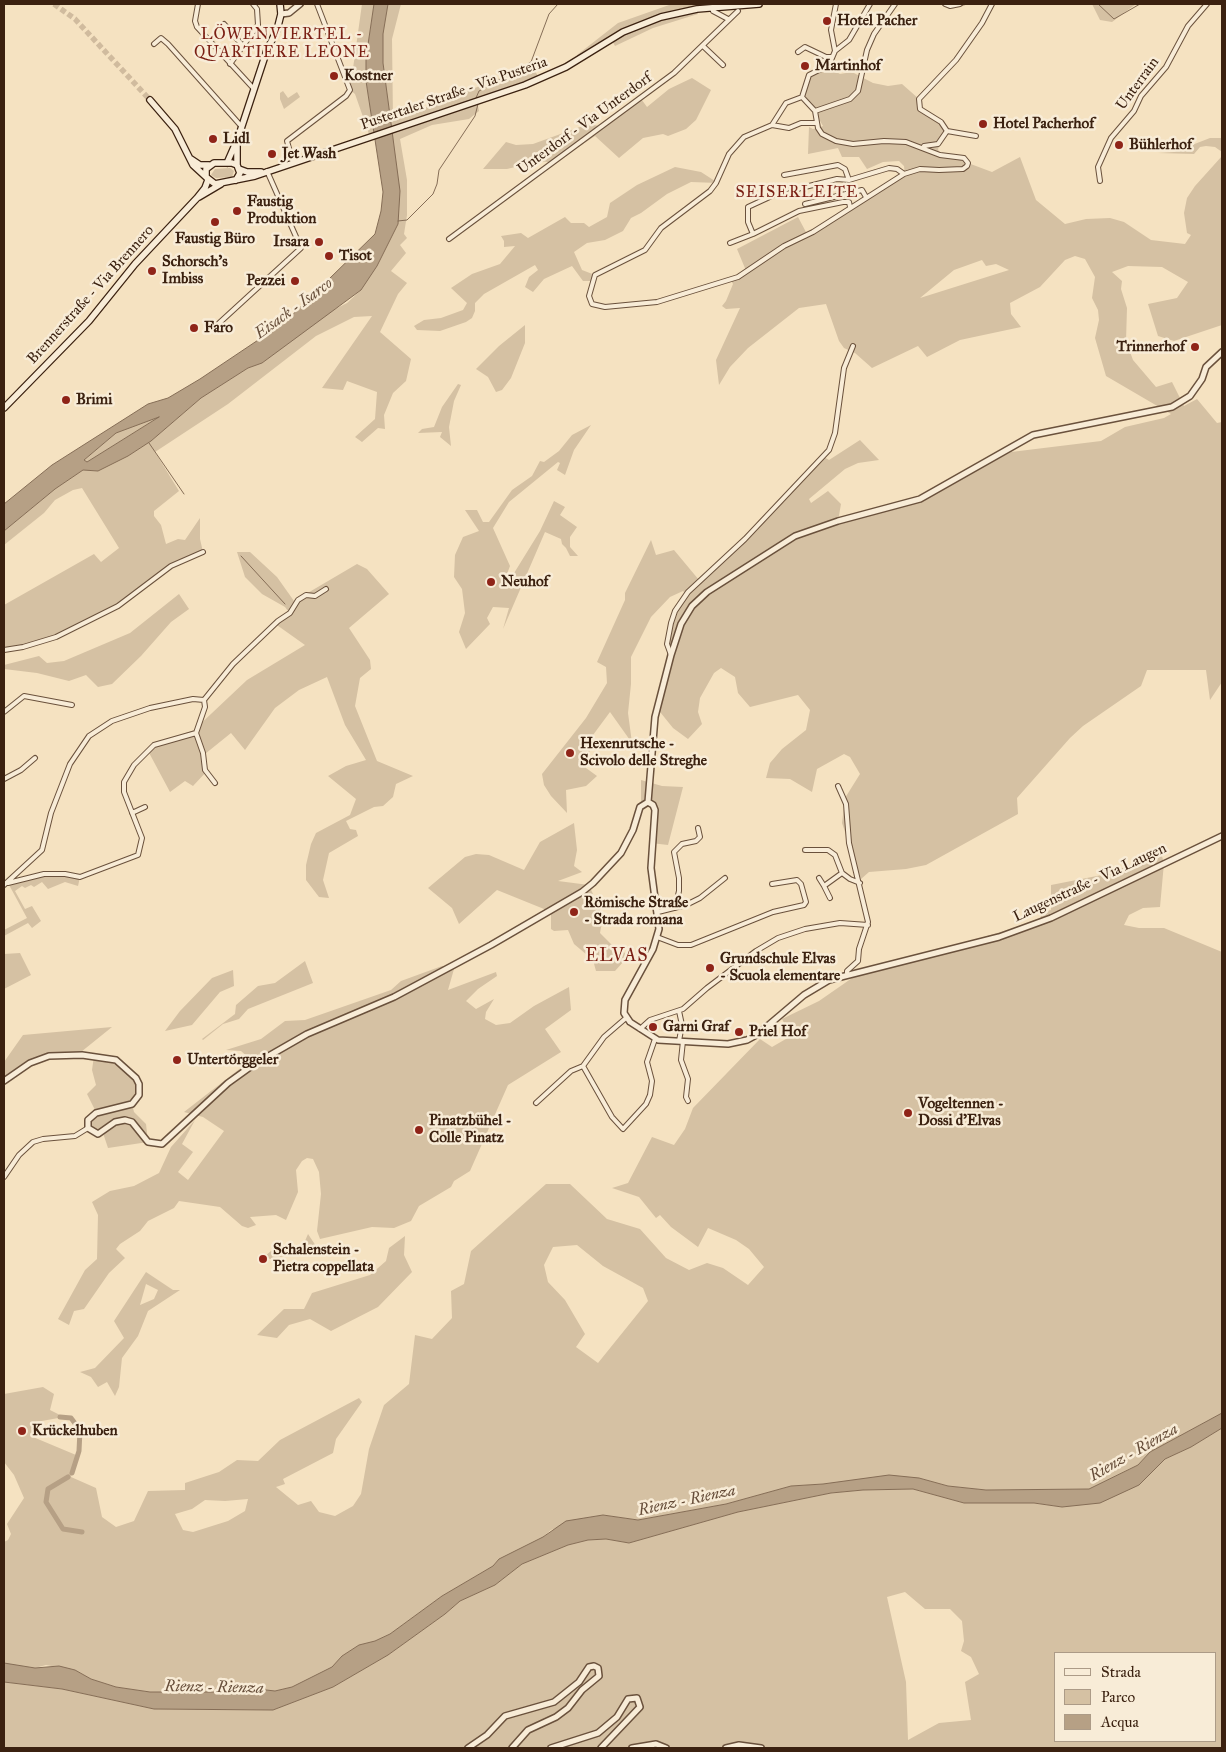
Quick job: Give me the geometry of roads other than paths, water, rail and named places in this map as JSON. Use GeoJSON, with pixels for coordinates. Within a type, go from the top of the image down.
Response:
{"type":"FeatureCollection","features":[{"type":"Feature","properties":{"kind":"main road"},"geometry":{"type":"LineString","coordinates":[[226,163],[238,138],[267,50],[277,30],[281,14],[280,4]]}},
{"type":"Feature","properties":{"kind":"main road","name":"Pustertaler Straße - Via Pusteria"},"geometry":{"type":"LineString","coordinates":[[236,180],[363,140],[551,75],[609,40],[648,22],[682,12],[759,4]]}},
{"type":"Feature","properties":{"kind":"main road"},"geometry":{"type":"LineString","coordinates":[[150,100],[168,120],[193,165],[207,178]]}},
{"type":"Feature","properties":{"kind":"main road"},"geometry":{"type":"LineString","coordinates":[[236,180],[240,173],[238,167],[238,138]]}},
{"type":"Feature","properties":{"kind":"main road"},"geometry":{"type":"LineString","coordinates":[[190,158],[200,165],[209,166],[226,163],[238,167]]}},
{"type":"Feature","properties":{"kind":"main road","name":"Brennerstraße - Via Brennero"},"geometry":{"type":"LineString","coordinates":[[4,408],[75,336],[135,264],[197,198],[205,188],[206,169],[209,166]]}},
{"type":"Feature","properties":{"kind":"main road","name":"Pustertaler Straße - Via Pusteria"},"geometry":{"type":"LineString","coordinates":[[238,167],[254,173],[267,171]]}},
{"type":"Feature","properties":{"kind":"main road","name":"Brennerstraße - Via Brennero"},"geometry":{"type":"LineString","coordinates":[[207,178],[215,184],[236,180]]}},
{"type":"Feature","properties":{"kind":"main road","name":"Brennerstraße - Via Brennero"},"geometry":{"type":"LineString","coordinates":[[197,198],[222,183]]}},
{"type":"Feature","properties":{"kind":"street"},"geometry":{"type":"LineString","coordinates":[[198,4],[195,21],[197,27],[254,89]]}},
{"type":"Feature","properties":{"kind":"street"},"geometry":{"type":"LineString","coordinates":[[230,64],[258,25],[258,9],[253,4]]}},
{"type":"Feature","properties":{"kind":"street"},"geometry":{"type":"LineString","coordinates":[[281,14],[290,12],[300,4]]}},
{"type":"Feature","properties":{"kind":"street"},"geometry":{"type":"LineString","coordinates":[[293,163],[287,141],[346,96],[350,90],[317,4]]}},
{"type":"Feature","properties":{"kind":"street"},"geometry":{"type":"LineString","coordinates":[[835,50],[831,30],[836,4]]}},
{"type":"Feature","properties":{"kind":"street"},"geometry":{"type":"LineString","coordinates":[[816,123],[801,123],[790,128],[772,126],[744,137],[729,154],[716,183],[710,191],[661,228],[655,238],[638,256],[595,275],[589,296],[592,304],[605,307],[657,302],[738,277],[784,246],[812,232],[904,174],[920,169],[963,169],[967,166],[968,163],[964,158],[940,155],[923,148],[894,141],[863,144],[842,143],[822,134],[816,123],[814,111],[802,97],[809,74],[827,67],[835,50],[849,40],[870,4]]}},
{"type":"Feature","properties":{"kind":"street"},"geometry":{"type":"LineString","coordinates":[[814,111],[855,96],[861,81],[867,50],[874,34],[895,4]]}},
{"type":"Feature","properties":{"kind":"street"},"geometry":{"type":"LineString","coordinates":[[945,4],[950,6],[960,4]]}},
{"type":"Feature","properties":{"kind":"street"},"geometry":{"type":"LineString","coordinates":[[976,136],[948,131],[941,122],[920,109],[919,99],[956,60],[982,23],[992,4]]}},
{"type":"Feature","properties":{"kind":"street","name":"Unterrain"},"geometry":{"type":"LineString","coordinates":[[1100,181],[1098,167],[1111,138],[1134,111],[1141,96],[1166,67],[1188,26],[1208,4]]}},
{"type":"Feature","properties":{"kind":"street"},"geometry":{"type":"LineString","coordinates":[[712,8],[712,11],[728,18]]}},
{"type":"Feature","properties":{"kind":"street","name":"Unterdorf - Via Unterdorf"},"geometry":{"type":"LineString","coordinates":[[449,239],[659,84],[703,46],[728,18],[738,11]]}},
{"type":"Feature","properties":{"kind":"street"},"geometry":{"type":"LineString","coordinates":[[224,24],[244,47]]}},
{"type":"Feature","properties":{"kind":"street"},"geometry":{"type":"LineString","coordinates":[[154,44],[161,38],[168,44],[242,127]]}},
{"type":"Feature","properties":{"kind":"street"},"geometry":{"type":"LineString","coordinates":[[703,46],[723,65]]}},
{"type":"Feature","properties":{"kind":"street"},"geometry":{"type":"LineString","coordinates":[[798,52],[805,47],[832,57]]}},
{"type":"Feature","properties":{"kind":"street"},"geometry":{"type":"LineString","coordinates":[[772,126],[786,103],[802,97]]}},
{"type":"Feature","properties":{"kind":"street"},"geometry":{"type":"LineString","coordinates":[[923,148],[924,146],[938,144],[948,131]]}},
{"type":"Feature","properties":{"kind":"street"},"geometry":{"type":"LineString","coordinates":[[784,175],[838,165],[845,169],[849,180]]}},
{"type":"Feature","properties":{"kind":"street"},"geometry":{"type":"LineString","coordinates":[[793,190],[838,179],[849,180],[888,168],[897,169],[904,174]]}},
{"type":"Feature","properties":{"kind":"street"},"geometry":{"type":"LineString","coordinates":[[217,325],[301,248],[267,171]]}},
{"type":"Feature","properties":{"kind":"street"},"geometry":{"type":"LineString","coordinates":[[753,234],[748,222],[748,207],[787,189]]}},
{"type":"Feature","properties":{"kind":"street"},"geometry":{"type":"LineString","coordinates":[[805,204],[862,190],[866,197]]}},
{"type":"Feature","properties":{"kind":"street"},"geometry":{"type":"LineString","coordinates":[[730,243],[753,234],[799,211],[843,202],[849,202],[850,207]]}},
{"type":"Feature","properties":{"kind":"street"},"geometry":{"type":"LineString","coordinates":[[671,655],[668,650],[667,637],[680,602],[702,577],[745,539],[824,457],[833,443],[844,368],[853,346]]}},
{"type":"Feature","properties":{"kind":"street"},"geometry":{"type":"LineString","coordinates":[[648,802],[655,718],[671,655],[681,624],[700,598],[746,566],[796,536],[838,521],[920,499],[1033,435],[1172,407],[1190,396],[1202,379],[1206,367],[1222,352]]}},
{"type":"Feature","properties":{"kind":"street"},"geometry":{"type":"LineString","coordinates":[[4,650],[56,637],[118,606],[171,566],[203,552]]}},
{"type":"Feature","properties":{"kind":"street"},"geometry":{"type":"LineString","coordinates":[[215,783],[205,770],[201,746],[196,733],[205,707],[204,700],[233,664],[278,621],[290,613],[298,600],[306,595],[315,596],[326,589]]}},
{"type":"Feature","properties":{"kind":"street"},"geometry":{"type":"LineString","coordinates":[[4,712],[24,696],[72,705]]}},
{"type":"Feature","properties":{"kind":"street"},"geometry":{"type":"LineString","coordinates":[[6,884],[42,850],[51,813],[70,764],[89,736],[112,721],[141,711],[193,699],[204,700]]}},
{"type":"Feature","properties":{"kind":"street"},"geometry":{"type":"LineString","coordinates":[[6,884],[44,874],[66,874],[80,877],[136,857],[140,852],[142,838],[123,787],[134,765],[154,745],[196,733]]}},
{"type":"Feature","properties":{"kind":"street"},"geometry":{"type":"LineString","coordinates":[[4,779],[35,758]]}},
{"type":"Feature","properties":{"kind":"street"},"geometry":{"type":"LineString","coordinates":[[838,786],[846,804],[849,843],[860,883],[868,925],[859,949],[858,961],[863,970]]}},
{"type":"Feature","properties":{"kind":"street"},"geometry":{"type":"LineString","coordinates":[[536,1103],[571,1071],[583,1066],[604,1037],[626,1018],[624,1013],[625,1000],[658,937],[658,912],[651,868],[655,810],[653,805],[648,802]]}},
{"type":"Feature","properties":{"kind":"street"},"geometry":{"type":"LineString","coordinates":[[88,1128],[98,1134],[115,1122],[126,1120],[132,1122],[148,1142],[158,1145],[166,1141],[201,1106],[240,1074],[268,1056],[307,1034],[394,996],[491,946],[582,892],[621,853],[633,830],[640,807],[648,802]]}},
{"type":"Feature","properties":{"kind":"street"},"geometry":{"type":"LineString","coordinates":[[132,813],[145,807]]}},
{"type":"Feature","properties":{"kind":"street"},"geometry":{"type":"LineString","coordinates":[[675,908],[679,892],[679,878],[674,852],[682,844],[696,841],[700,838],[698,828]]}},
{"type":"Feature","properties":{"kind":"street","name":"Laugenstraße - Via Laugen"},"geometry":{"type":"LineString","coordinates":[[626,1018],[655,1039],[728,1044],[747,1040],[758,1034],[814,988],[847,973],[955,950],[1042,922],[1222,836]]}},
{"type":"Feature","properties":{"kind":"street"},"geometry":{"type":"LineString","coordinates":[[805,850],[828,850],[835,855],[842,873],[850,880],[860,883]]}},
{"type":"Feature","properties":{"kind":"street"},"geometry":{"type":"LineString","coordinates":[[824,886],[842,873]]}},
{"type":"Feature","properties":{"kind":"street"},"geometry":{"type":"LineString","coordinates":[[658,912],[686,905],[700,898],[725,878]]}},
{"type":"Feature","properties":{"kind":"street"},"geometry":{"type":"LineString","coordinates":[[819,878],[830,898]]}},
{"type":"Feature","properties":{"kind":"street"},"geometry":{"type":"LineString","coordinates":[[658,937],[678,946],[691,945],[773,912],[804,905],[806,902],[801,884],[797,880],[772,884]]}},
{"type":"Feature","properties":{"kind":"street"},"geometry":{"type":"LineString","coordinates":[[640,1029],[650,1020],[679,1011],[756,951],[778,938],[805,929],[840,923],[868,925]]}},
{"type":"Feature","properties":{"kind":"street"},"geometry":{"type":"LineString","coordinates":[[847,973],[858,961]]}},
{"type":"Feature","properties":{"kind":"street"},"geometry":{"type":"LineString","coordinates":[[679,1011],[682,1025],[681,1060],[688,1079],[686,1097],[688,1101]]}},
{"type":"Feature","properties":{"kind":"street"},"geometry":{"type":"LineString","coordinates":[[583,1066],[612,1117],[623,1129],[646,1104],[650,1095],[652,1081],[647,1062],[655,1039]]}},
{"type":"Feature","properties":{"kind":"street"},"geometry":{"type":"LineString","coordinates":[[4,1081],[30,1062],[49,1056],[82,1055],[116,1060],[136,1078],[139,1084],[140,1095],[132,1104],[102,1110],[90,1116],[88,1128]]}},
{"type":"Feature","properties":{"kind":"street"},"geometry":{"type":"LineString","coordinates":[[4,1176],[19,1155],[33,1142],[43,1139],[75,1136],[88,1128]]}},
{"type":"Feature","properties":{"kind":"street"},"geometry":{"type":"LineString","coordinates":[[468,1748],[487,1735],[505,1716],[554,1702],[579,1682],[590,1667],[598,1668],[599,1676],[582,1690],[568,1708],[556,1717],[528,1730],[512,1748]]}},
{"type":"Feature","properties":{"kind":"street"},"geometry":{"type":"LineString","coordinates":[[550,1748],[598,1733],[617,1716],[628,1699],[637,1698],[640,1707],[601,1748]]}},
{"type":"Feature","properties":{"kind":"street"},"geometry":{"type":"LineString","coordinates":[[632,1748],[656,1744],[666,1748]]}},
{"type":"Feature","properties":{"kind":"street"},"geometry":{"type":"LineString","coordinates":[[726,1748],[739,1745],[760,1748]]}},
{"type":"Feature","properties":{"kind":"water"},"geometry":{"type":"Polygon","coordinates":[[[374,4],[388,4],[383,34],[383,63],[400,191],[398,224],[377,266],[361,290],[262,363],[248,368],[201,398],[151,441],[128,456],[98,471],[83,470],[55,489],[4,531],[4,504],[52,465],[148,404],[168,398],[200,379],[285,322],[375,234],[381,211],[383,192],[366,81],[366,58],[374,4]],[[159,417],[116,433],[84,460],[87,462],[159,417]]]}},
{"type":"Feature","properties":{"kind":"water"},"geometry":{"type":"Polygon","coordinates":[[[1222,1413],[1222,1428],[1191,1447],[1165,1459],[1139,1485],[1100,1503],[1062,1507],[1034,1503],[964,1503],[913,1489],[863,1490],[831,1493],[738,1512],[629,1543],[606,1539],[588,1540],[568,1545],[522,1564],[495,1585],[460,1601],[388,1655],[333,1687],[273,1710],[154,1709],[62,1689],[4,1682],[4,1663],[35,1668],[59,1666],[75,1670],[91,1679],[116,1687],[150,1692],[217,1692],[240,1687],[275,1691],[292,1687],[332,1667],[342,1656],[359,1645],[375,1641],[390,1634],[442,1596],[493,1566],[499,1559],[543,1537],[566,1521],[603,1515],[638,1520],[726,1504],[791,1486],[823,1484],[889,1475],[919,1478],[948,1486],[986,1490],[1089,1489],[1138,1465],[1150,1452],[1222,1413]]]}},
{"type":"Feature","properties":{"kind":"waterway"},"geometry":{"type":"LineString","coordinates":[[476,98],[479,91],[531,62],[549,14],[558,4]]}},
{"type":"Feature","properties":{"kind":"waterway"},"geometry":{"type":"LineString","coordinates":[[942,4],[949,8],[968,4]]}},
{"type":"Feature","properties":{"kind":"waterway"},"geometry":{"type":"LineString","coordinates":[[1098,4],[1114,19],[1140,4]]}},
{"type":"Feature","properties":{"kind":"waterway"},"geometry":{"type":"LineString","coordinates":[[398,221],[407,220],[433,194],[439,170],[475,116],[478,104]]}},
{"type":"Feature","properties":{"kind":"waterway"},"geometry":{"type":"LineString","coordinates":[[149,443],[184,494]]}},
{"type":"Feature","properties":{"kind":"waterway"},"geometry":{"type":"LineString","coordinates":[[241,556],[285,604]]}},
{"type":"Feature","properties":{"kind":"waterway"},"geometry":{"type":"LineString","coordinates":[[60,1417],[71,1418],[80,1430],[79,1451],[72,1473]]}},
{"type":"Feature","properties":{"kind":"waterway"},"geometry":{"type":"LineString","coordinates":[[68,1477],[48,1489],[46,1502],[63,1529],[82,1532]]}},
{"type":"Feature","properties":{"kind":"tunnel"},"geometry":{"type":"LineString","coordinates":[[54,4],[75,19],[150,100]]}},
{"type":"Feature","properties":{"kind":"place","name":"Hotel Pacher"},"geometry":{"type":"Point","coordinates":[827,21]}},
{"type":"Feature","properties":{"kind":"place","name":"Martinhof"},"geometry":{"type":"Point","coordinates":[805,66]}},
{"type":"Feature","properties":{"kind":"place","name":"Kostner"},"geometry":{"type":"Point","coordinates":[334,76]}},
{"type":"Feature","properties":{"kind":"place","name":"Hotel Pacherhof"},"geometry":{"type":"Point","coordinates":[983,124]}},
{"type":"Feature","properties":{"kind":"place","name":"Lidl"},"geometry":{"type":"Point","coordinates":[213,139]}},
{"type":"Feature","properties":{"kind":"place","name":"Bühlerhof"},"geometry":{"type":"Point","coordinates":[1119,145]}},
{"type":"Feature","properties":{"kind":"place","name":"Jet Wash"},"geometry":{"type":"Point","coordinates":[272,154]}},
{"type":"Feature","properties":{"kind":"place","name":"Faustig Produktion"},"geometry":{"type":"Point","coordinates":[237,211]}},
{"type":"Feature","properties":{"kind":"place","name":"Faustig Büro"},"geometry":{"type":"Point","coordinates":[215,222]}},
{"type":"Feature","properties":{"kind":"place","name":"Irsara"},"geometry":{"type":"Point","coordinates":[319,242]}},
{"type":"Feature","properties":{"kind":"place","name":"Tisot"},"geometry":{"type":"Point","coordinates":[329,256]}},
{"type":"Feature","properties":{"kind":"place","name":"Schorsch's Imbiss"},"geometry":{"type":"Point","coordinates":[152,271]}},
{"type":"Feature","properties":{"kind":"place","name":"Pezzei"},"geometry":{"type":"Point","coordinates":[295,281]}},
{"type":"Feature","properties":{"kind":"place","name":"Faro"},"geometry":{"type":"Point","coordinates":[194,328]}},
{"type":"Feature","properties":{"kind":"place","name":"Trinnerhof"},"geometry":{"type":"Point","coordinates":[1195,347]}},
{"type":"Feature","properties":{"kind":"place","name":"Brimi"},"geometry":{"type":"Point","coordinates":[66,400]}},
{"type":"Feature","properties":{"kind":"place","name":"Neuhof"},"geometry":{"type":"Point","coordinates":[491,582]}},
{"type":"Feature","properties":{"kind":"place","name":"Hexenrutsche - Scivolo delle Streghe"},"geometry":{"type":"Point","coordinates":[570,753]}},
{"type":"Feature","properties":{"kind":"place","name":"Römische Straße - Strada romana"},"geometry":{"type":"Point","coordinates":[574,912]}},
{"type":"Feature","properties":{"kind":"place","name":"Grundschule Elvas - Scuola elementare"},"geometry":{"type":"Point","coordinates":[710,968]}},
{"type":"Feature","properties":{"kind":"place","name":"Garni Graf"},"geometry":{"type":"Point","coordinates":[653,1027]}},
{"type":"Feature","properties":{"kind":"place","name":"Priel Hof"},"geometry":{"type":"Point","coordinates":[739,1032]}},
{"type":"Feature","properties":{"kind":"place","name":"Untertörggeler"},"geometry":{"type":"Point","coordinates":[177,1060]}},
{"type":"Feature","properties":{"kind":"place","name":"Vogeltennen - Dossi d'Elvas"},"geometry":{"type":"Point","coordinates":[908,1113]}},
{"type":"Feature","properties":{"kind":"place","name":"Pinatzbühel - Colle Pinatz"},"geometry":{"type":"Point","coordinates":[419,1130]}},
{"type":"Feature","properties":{"kind":"place","name":"Schalenstein - Pietra coppellata"},"geometry":{"type":"Point","coordinates":[263,1259]}},
{"type":"Feature","properties":{"kind":"place","name":"Krückelhuben"},"geometry":{"type":"Point","coordinates":[22,1431]}},
{"type":"Feature","properties":{"kind":"district","name":"LÖWENVIERTEL - QUARTIERE LEONE"},"geometry":{"type":"Point","coordinates":[282,44]}},
{"type":"Feature","properties":{"kind":"district","name":"SEISERLEITE"},"geometry":{"type":"Point","coordinates":[797,193]}},
{"type":"Feature","properties":{"kind":"district","name":"ELVAS"},"geometry":{"type":"Point","coordinates":[617,957]}},
{"type":"Feature","properties":{"kind":"water label","name":"Eisack - Isarco"},"geometry":{"type":"Point","coordinates":[294,309]}},
{"type":"Feature","properties":{"kind":"water label","name":"Rienz - Rienza"},"geometry":{"type":"Point","coordinates":[1134,1453]}},
{"type":"Feature","properties":{"kind":"water label","name":"Rienz - Rienza"},"geometry":{"type":"Point","coordinates":[687,1501]}},
{"type":"Feature","properties":{"kind":"water label","name":"Rienz - Rienza"},"geometry":{"type":"Point","coordinates":[214,1688]}}]}
